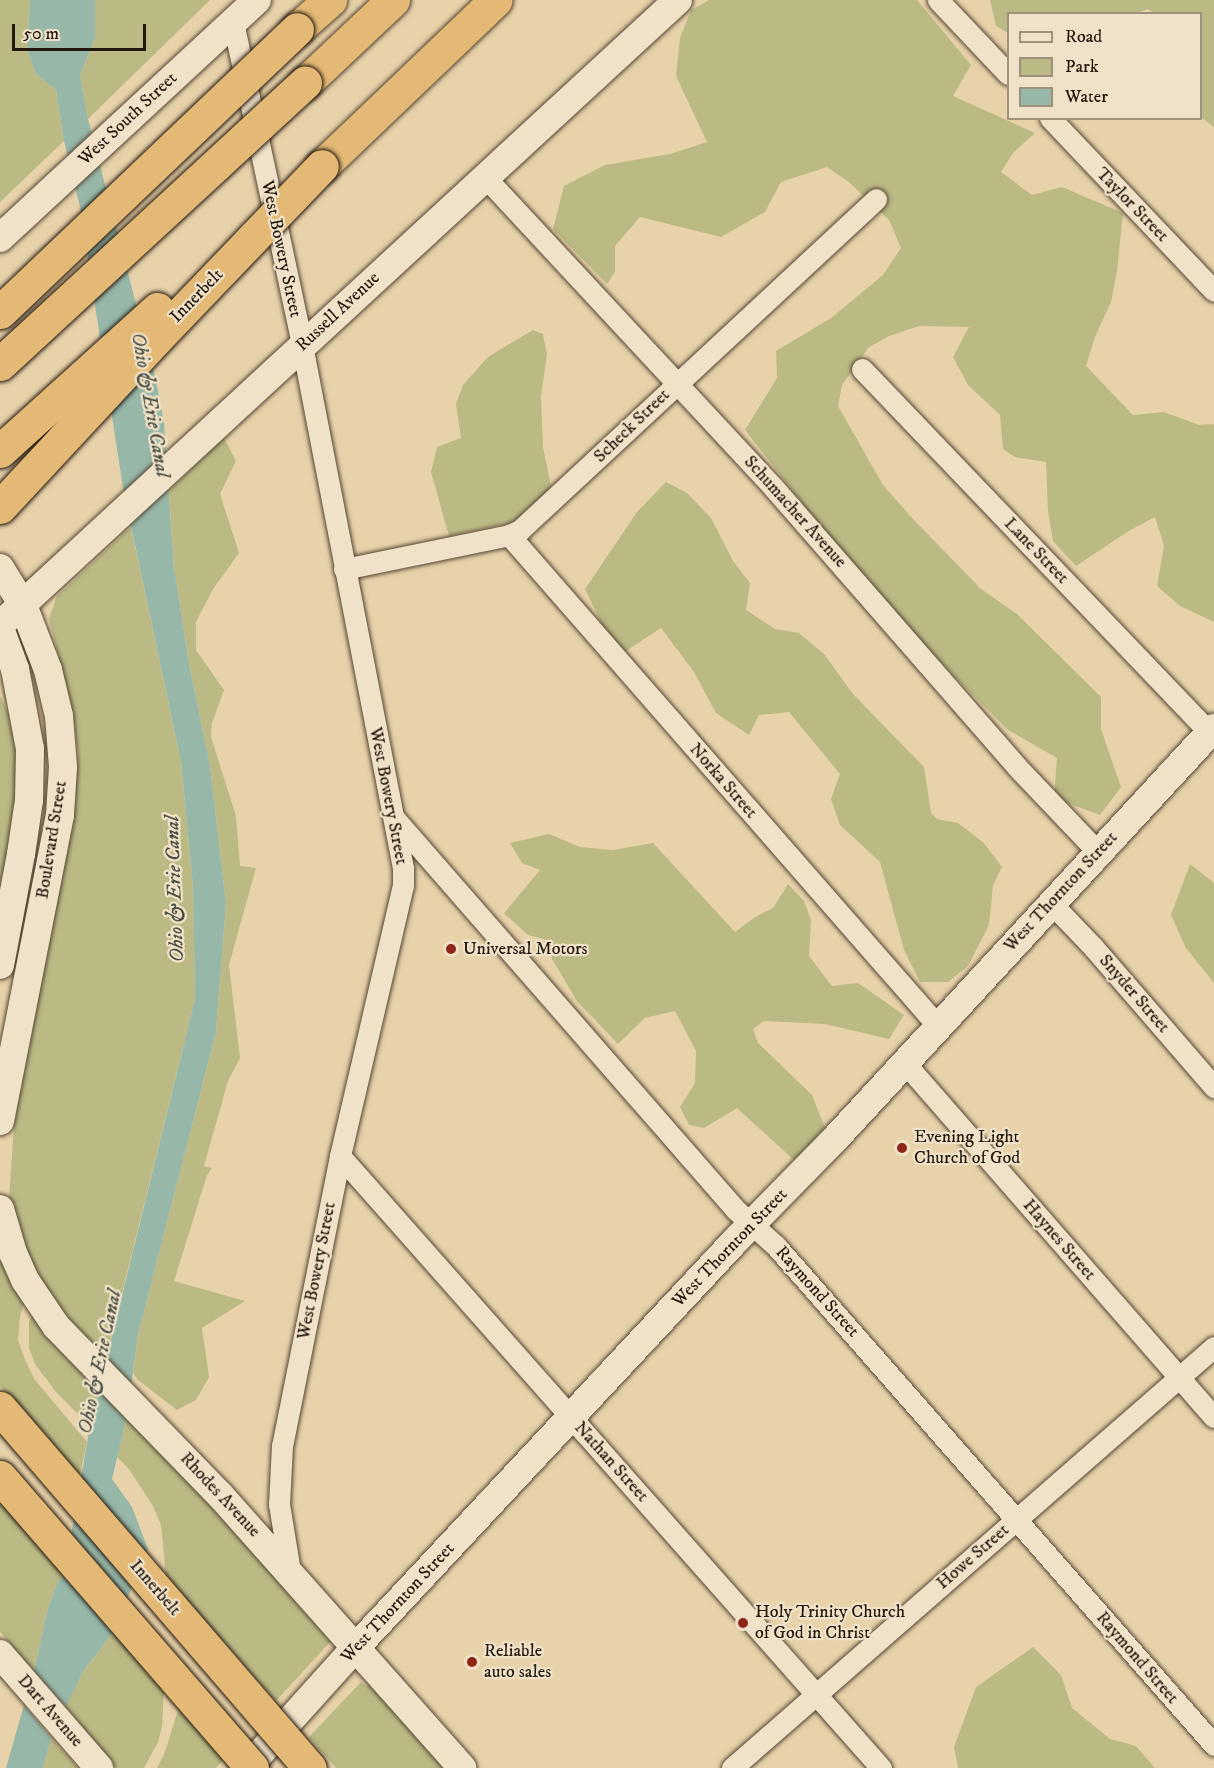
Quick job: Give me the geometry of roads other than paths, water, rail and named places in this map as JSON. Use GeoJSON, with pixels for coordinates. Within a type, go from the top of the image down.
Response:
{"type":"FeatureCollection","features":[{"type":"Feature","properties":{"kind":"highway"},"geometry":{"type":"LineString","coordinates":[[0,312],[330,0]]}},
{"type":"Feature","properties":{"kind":"highway"},"geometry":{"type":"LineString","coordinates":[[0,364],[393,0]]}},
{"type":"Feature","properties":{"kind":"highway"},"geometry":{"type":"LineString","coordinates":[[0,451],[179,290],[322,166],[496,0]]}},
{"type":"Feature","properties":{"kind":"highway","name":"Innerbelt"},"geometry":{"type":"LineString","coordinates":[[0,507],[157,338],[322,166]]}},
{"type":"Feature","properties":{"kind":"highway","name":"Innerbelt"},"geometry":{"type":"LineString","coordinates":[[0,1408],[310,1768]]}},
{"type":"Feature","properties":{"kind":"highway"},"geometry":{"type":"LineString","coordinates":[[0,1477],[252,1768]]}},
{"type":"Feature","properties":{"kind":"main road","name":"West South Street"},"geometry":{"type":"LineString","coordinates":[[0,238],[256,0]]}},
{"type":"Feature","properties":{"kind":"main road","name":"Russell Avenue"},"geometry":{"type":"LineString","coordinates":[[0,627],[302,345],[678,0]]}},
{"type":"Feature","properties":{"kind":"main road","name":"Boulevard Street"},"geometry":{"type":"LineString","coordinates":[[0,568],[23,605],[55,696],[63,767],[60,814],[0,1121]]}},
{"type":"Feature","properties":{"kind":"main road","name":"Boulevard Street"},"geometry":{"type":"LineString","coordinates":[[0,627],[15,669],[30,749],[29,800],[0,965]]}},
{"type":"Feature","properties":{"kind":"main road"},"geometry":{"type":"LineString","coordinates":[[0,683],[23,702]]}},
{"type":"Feature","properties":{"kind":"main road","name":"West Thornton Street"},"geometry":{"type":"LineString","coordinates":[[247,1768],[357,1646],[1098,852],[1210,739]]}},
{"type":"Feature","properties":{"kind":"main road","name":"Rhodes Avenue"},"geometry":{"type":"LineString","coordinates":[[0,1210],[13,1254],[30,1289],[56,1326],[290,1571],[462,1768]]}},
{"type":"Feature","properties":{"kind":"main road","name":"Dart Avenue"},"geometry":{"type":"LineString","coordinates":[[0,1654],[91,1759]]}},
{"type":"Feature","properties":{"kind":"street"},"geometry":{"type":"LineString","coordinates":[[938,0],[1007,73]]}},
{"type":"Feature","properties":{"kind":"street","name":"West Bowery Street"},"geometry":{"type":"LineString","coordinates":[[233,22],[302,345],[401,856],[403,885],[340,1156],[282,1445],[279,1504],[290,1571]]}},
{"type":"Feature","properties":{"kind":"street","name":"Taylor Street"},"geometry":{"type":"LineString","coordinates":[[1052,120],[1214,291]]}},
{"type":"Feature","properties":{"kind":"street","name":"Schumacher Avenue"},"geometry":{"type":"LineString","coordinates":[[486,178],[870,595],[1017,766],[1098,852]]}},
{"type":"Feature","properties":{"kind":"street","name":"Scheck Street"},"geometry":{"type":"LineString","coordinates":[[344,568],[509,535],[531,522],[876,199]]}},
{"type":"Feature","properties":{"kind":"street","name":"Lane Street"},"geometry":{"type":"LineString","coordinates":[[862,369],[1210,739]]}},
{"type":"Feature","properties":{"kind":"street","name":"Norka Street"},"geometry":{"type":"LineString","coordinates":[[509,535],[938,1026]]}},
{"type":"Feature","properties":{"kind":"street","name":"Raymond Street"},"geometry":{"type":"LineString","coordinates":[[392,816],[751,1224],[784,1254],[1214,1745]]}},
{"type":"Feature","properties":{"kind":"street","name":"Snyder Street"},"geometry":{"type":"LineString","coordinates":[[1051,903],[1094,948],[1214,1087]]}},
{"type":"Feature","properties":{"kind":"street","name":"Haynes Street"},"geometry":{"type":"LineString","coordinates":[[904,1062],[1214,1417]]}},
{"type":"Feature","properties":{"kind":"street","name":"Nathan Street"},"geometry":{"type":"LineString","coordinates":[[340,1156],[880,1768]]}},
{"type":"Feature","properties":{"kind":"street","name":"Howe Street"},"geometry":{"type":"LineString","coordinates":[[732,1768],[1214,1347]]}},
{"type":"Feature","properties":{"kind":"water","name":"Ohio & Erie Canal"},"geometry":{"type":"Polygon","coordinates":[[[30,0],[95,0],[95,39],[80,75],[88,119],[156,381],[164,423],[174,568],[189,663],[210,766],[226,903],[216,1032],[138,1335],[127,1416],[112,1479],[132,1507],[148,1549],[113,1632],[83,1672],[66,1707],[34,1671],[48,1608],[58,1581],[64,1575],[90,1426],[195,999],[193,886],[181,762],[123,488],[80,207],[64,141],[56,90],[36,74],[27,50],[30,0]]]}},
{"type":"Feature","properties":{"kind":"water"},"geometry":{"type":"Polygon","coordinates":[[[24,1705],[51,1738],[43,1768],[6,1768],[24,1705]]]}},
{"type":"Feature","properties":{"kind":"place","name":"Universal Motors"},"geometry":{"type":"Point","coordinates":[451,949]}},
{"type":"Feature","properties":{"kind":"place","name":"Evening Light Church of God"},"geometry":{"type":"Point","coordinates":[902,1148]}},
{"type":"Feature","properties":{"kind":"place","name":"Holy Trinity Church of God in Christ"},"geometry":{"type":"Point","coordinates":[743,1623]}},
{"type":"Feature","properties":{"kind":"place","name":"Reliable auto sales"},"geometry":{"type":"Point","coordinates":[472,1662]}}]}
